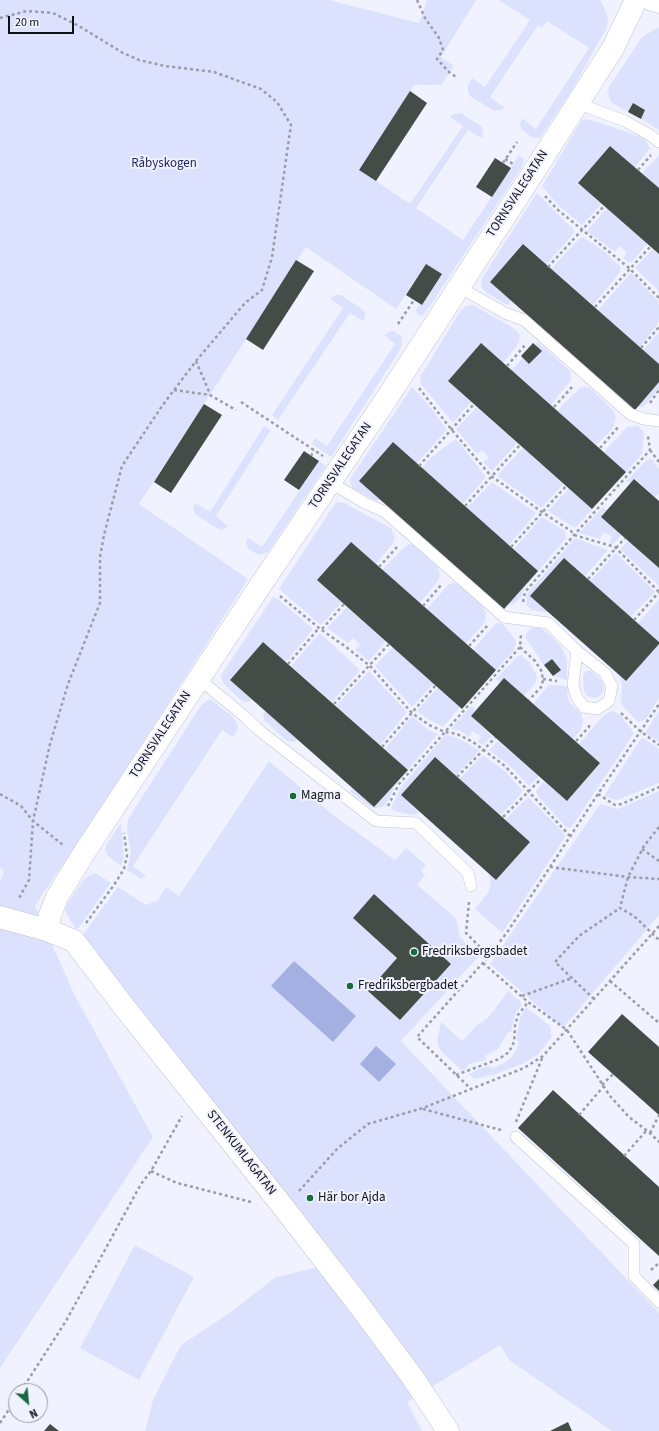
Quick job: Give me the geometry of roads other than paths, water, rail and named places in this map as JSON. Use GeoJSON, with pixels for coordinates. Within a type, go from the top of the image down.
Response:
{"type":"FeatureCollection","features":[{"type":"Feature","properties":{"kind":"street","name":"TORNSVALEGATAN"},"geometry":{"type":"LineString","coordinates":[[47,930],[50,915],[57,897],[84,852],[459,287],[613,48],[636,0]]}},
{"type":"Feature","properties":{"kind":"street"},"geometry":{"type":"LineString","coordinates":[[652,0],[659,2]]}},
{"type":"Feature","properties":{"kind":"street"},"geometry":{"type":"LineString","coordinates":[[4,919],[47,930]]}},
{"type":"Feature","properties":{"kind":"street","name":"STENKUMLAGATAN"},"geometry":{"type":"LineString","coordinates":[[47,930],[74,941],[125,1008],[284,1208],[413,1378],[448,1431]]}},
{"type":"Feature","properties":{"kind":"lane"},"geometry":{"type":"LineString","coordinates":[[578,103],[625,121],[650,135],[657,146]]}},
{"type":"Feature","properties":{"kind":"lane"},"geometry":{"type":"LineString","coordinates":[[459,287],[505,313],[524,320],[630,414],[644,419],[659,421]]}},
{"type":"Feature","properties":{"kind":"lane"},"geometry":{"type":"LineString","coordinates":[[335,475],[365,503],[385,512],[499,613],[504,616],[548,623],[577,651],[605,673],[612,686],[608,701],[597,709],[584,707],[577,698],[573,685],[577,651]]}},
{"type":"Feature","properties":{"kind":"lane"},"geometry":{"type":"LineString","coordinates":[[198,680],[243,715],[260,731],[376,820],[416,823],[468,873],[471,886]]}},
{"type":"Feature","properties":{"kind":"lane"},"geometry":{"type":"LineString","coordinates":[[514,1135],[634,1244],[634,1276],[659,1302]]}},
{"type":"Feature","properties":{"kind":"water"},"geometry":{"type":"Polygon","coordinates":[[[294,961],[356,1016],[333,1042],[271,986],[294,961]]]}},
{"type":"Feature","properties":{"kind":"water"},"geometry":{"type":"Polygon","coordinates":[[[376,1046],[396,1064],[379,1082],[360,1064],[376,1046]]]}},
{"type":"Feature","properties":{"kind":"place","name":"Magma"},"geometry":{"type":"Point","coordinates":[293,796]}},
{"type":"Feature","properties":{"kind":"place","name":"Fredriksbergsbadet"},"geometry":{"type":"Point","coordinates":[414,952]}},
{"type":"Feature","properties":{"kind":"place","name":"Fredriksbergbadet"},"geometry":{"type":"Point","coordinates":[350,986]}},
{"type":"Feature","properties":{"kind":"place","name":"Här bor Ajda"},"geometry":{"type":"Point","coordinates":[310,1198]}},
{"type":"Feature","properties":{"kind":"park label","name":"Råbyskogen"},"geometry":{"type":"Point","coordinates":[164,164]}}]}
